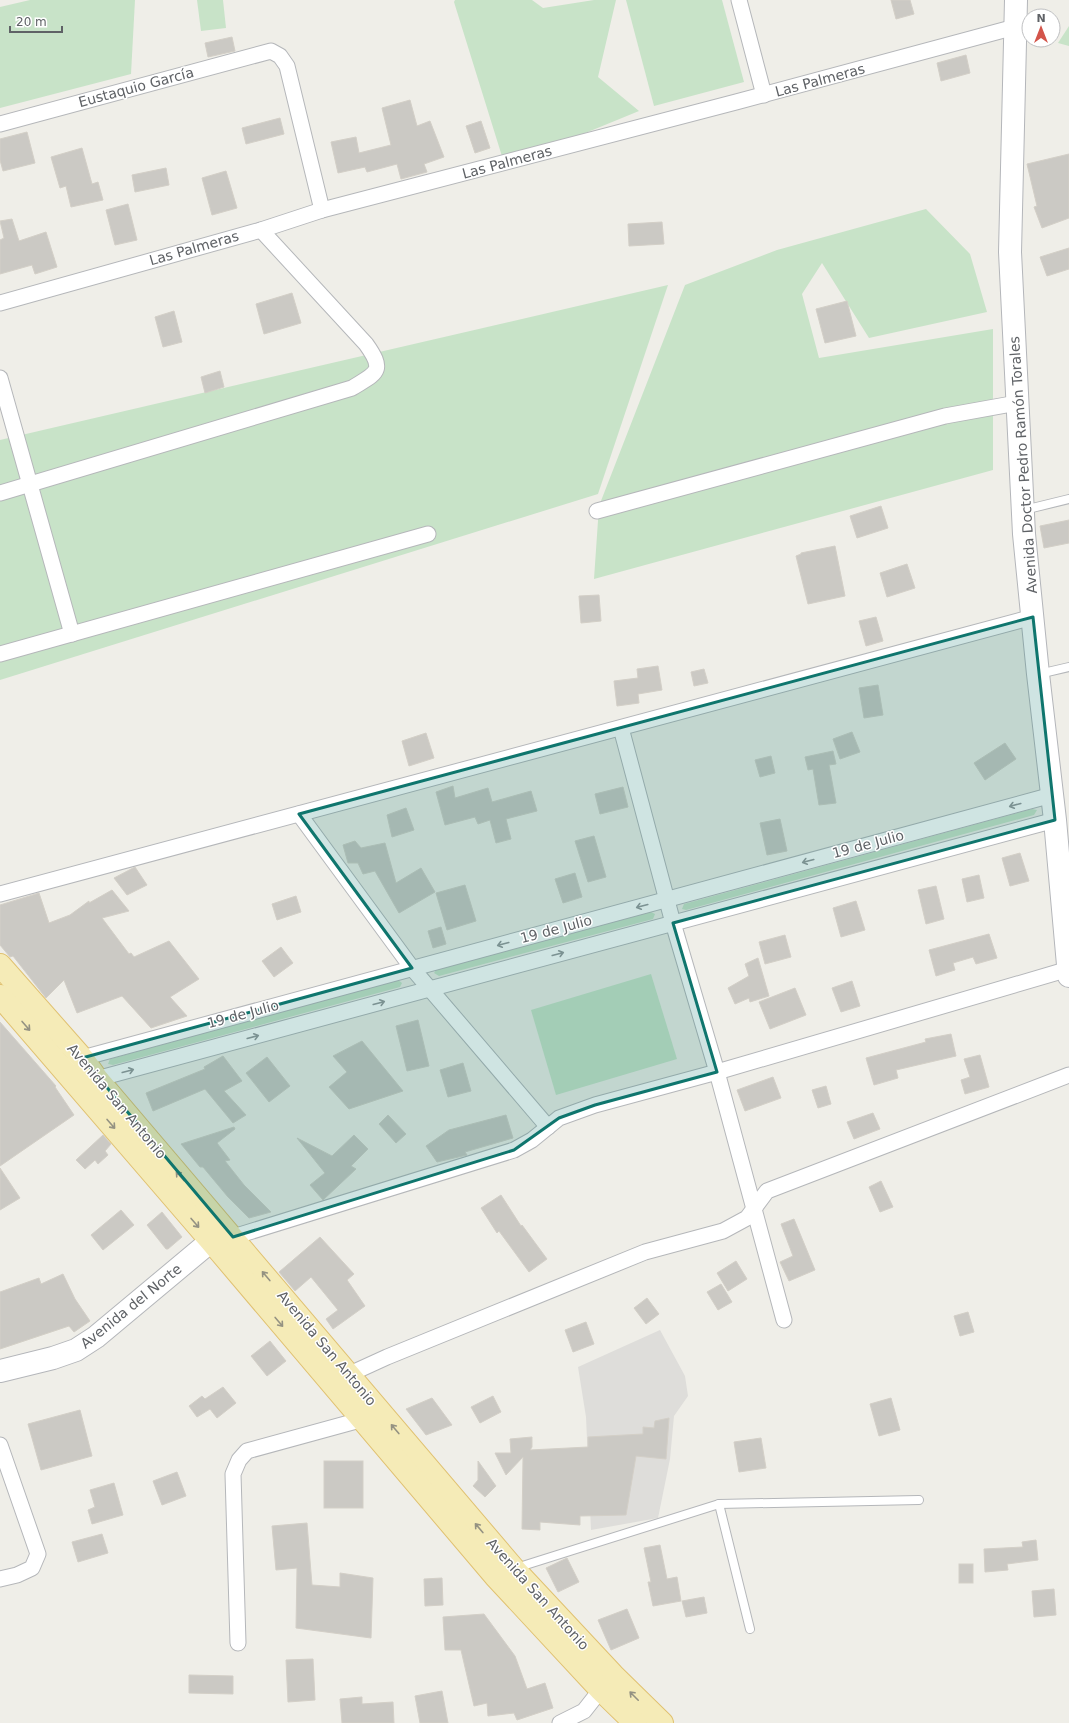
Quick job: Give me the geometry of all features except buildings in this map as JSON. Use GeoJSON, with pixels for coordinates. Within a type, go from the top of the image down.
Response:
{"type":"FeatureCollection","features":[{"type":"Feature","properties":{"kind":"main road","name":"Avenida San Antonio"},"geometry":{"type":"LineString","coordinates":[[0,965],[6,991],[59,1064],[211,1241],[514,1569],[607,1682],[635,1723]]}},
{"type":"Feature","properties":{"kind":"main road","name":"Avenida San Antonio"},"geometry":{"type":"LineString","coordinates":[[6,991],[82,1058],[97,1079],[233,1237],[340,1379]]}},
{"type":"Feature","properties":{"kind":"main road","name":"Avenida San Antonio"},"geometry":{"type":"LineString","coordinates":[[372,1416],[495,1576],[607,1682],[662,1723]]}},
{"type":"Feature","properties":{"kind":"street"},"geometry":{"type":"LineString","coordinates":[[739,0],[764,95]]}},
{"type":"Feature","properties":{"kind":"street","name":"Avenida Doctor Pedro Ramón Torales"},"geometry":{"type":"LineString","coordinates":[[1016,0],[1010,252],[1017,403],[1023,510],[1034,617],[1038,674],[1052,794],[1058,830],[1067,921],[1069,976]]}},
{"type":"Feature","properties":{"kind":"street","name":"Las Palmeras"},"geometry":{"type":"LineString","coordinates":[[0,303],[261,230],[322,210],[764,95],[1015,27]]}},
{"type":"Feature","properties":{"kind":"street","name":"Eustaquio García"},"geometry":{"type":"LineString","coordinates":[[0,124],[272,51],[280,56],[287,66],[322,210]]}},
{"type":"Feature","properties":{"kind":"street"},"geometry":{"type":"LineString","coordinates":[[0,494],[352,388],[374,374],[377,367],[376,358],[366,344],[261,230]]}},
{"type":"Feature","properties":{"kind":"street"},"geometry":{"type":"LineString","coordinates":[[0,378],[72,634]]}},
{"type":"Feature","properties":{"kind":"street"},"geometry":{"type":"LineString","coordinates":[[597,511],[945,416],[1017,403]]}},
{"type":"Feature","properties":{"kind":"street"},"geometry":{"type":"LineString","coordinates":[[0,654],[428,534]]}},
{"type":"Feature","properties":{"kind":"street"},"geometry":{"type":"LineString","coordinates":[[0,894],[1034,617]]}},
{"type":"Feature","properties":{"kind":"street"},"geometry":{"type":"LineString","coordinates":[[621,728],[673,923],[716,1072],[784,1320]]}},
{"type":"Feature","properties":{"kind":"street","name":"19 de Julio"},"geometry":{"type":"LineString","coordinates":[[59,1064],[1052,794]]}},
{"type":"Feature","properties":{"kind":"street"},"geometry":{"type":"LineString","coordinates":[[299,814],[412,968],[548,1127]]}},
{"type":"Feature","properties":{"kind":"street","name":"19 de Julio"},"geometry":{"type":"LineString","coordinates":[[76,1084],[673,923],[1058,830]]}},
{"type":"Feature","properties":{"kind":"street"},"geometry":{"type":"LineString","coordinates":[[233,1237],[514,1150],[532,1140],[559,1118],[595,1105],[716,1072],[1069,969]]}},
{"type":"Feature","properties":{"kind":"street"},"geometry":{"type":"LineString","coordinates":[[340,1379],[645,1252],[723,1231],[747,1218],[767,1191],[1069,1075]]}},
{"type":"Feature","properties":{"kind":"street","name":"Avenida del Norte"},"geometry":{"type":"LineString","coordinates":[[0,1371],[53,1358],[76,1350],[96,1337],[211,1241],[233,1237]]}},
{"type":"Feature","properties":{"kind":"street"},"geometry":{"type":"LineString","coordinates":[[238,1643],[233,1474],[239,1460],[247,1452],[372,1416]]}},
{"type":"Feature","properties":{"kind":"street"},"geometry":{"type":"LineString","coordinates":[[0,1445],[38,1554],[32,1568],[17,1575],[0,1579]]}},
{"type":"Feature","properties":{"kind":"street"},"geometry":{"type":"LineString","coordinates":[[560,1723],[584,1717],[607,1682]]}},
{"type":"Feature","properties":{"kind":"lane"},"geometry":{"type":"LineString","coordinates":[[1023,510],[1069,499]]}},
{"type":"Feature","properties":{"kind":"lane"},"geometry":{"type":"LineString","coordinates":[[1038,674],[1069,668]]}},
{"type":"Feature","properties":{"kind":"lane"},"geometry":{"type":"LineString","coordinates":[[514,1569],[719,1504],[919,1500]]}},
{"type":"Feature","properties":{"kind":"lane"},"geometry":{"type":"LineString","coordinates":[[719,1504],[750,1629]]}},
{"type":"Feature","properties":{"kind":"highlighted area"},"geometry":{"type":"Polygon","coordinates":[[[1033,617],[1055,820],[673,923],[717,1072],[595,1105],[559,1118],[514,1150],[233,1237],[82,1058],[412,968],[299,814],[1033,617]]]}},
{"type":"Feature","properties":{"kind":"shaded area"},"geometry":{"type":"Polygon","coordinates":[[[660,1330],[685,1376],[688,1396],[674,1416],[670,1459],[658,1518],[591,1530],[586,1417],[578,1367],[660,1330]]]}},
{"type":"Feature","properties":{"kind":"green space"},"geometry":{"type":"Polygon","coordinates":[[[30,0],[135,0],[131,74],[0,108],[0,7],[30,0]]]}},
{"type":"Feature","properties":{"kind":"green space"},"geometry":{"type":"Polygon","coordinates":[[[197,0],[223,0],[226,28],[201,31],[197,0]]]}},
{"type":"Feature","properties":{"kind":"green space"},"geometry":{"type":"Polygon","coordinates":[[[455,0],[532,0],[543,8],[594,0],[616,0],[598,77],[639,111],[505,166],[454,2],[455,0]]]}},
{"type":"Feature","properties":{"kind":"green space"},"geometry":{"type":"Polygon","coordinates":[[[626,0],[722,0],[744,82],[654,106],[626,0]]]}},
{"type":"Feature","properties":{"kind":"green space"},"geometry":{"type":"Polygon","coordinates":[[[1069,26],[1069,46],[1061,44],[1061,38],[1069,26]]]}},
{"type":"Feature","properties":{"kind":"green space"},"geometry":{"type":"Polygon","coordinates":[[[926,209],[970,254],[987,312],[869,338],[822,263],[802,294],[819,358],[993,329],[993,470],[594,579],[599,506],[685,285],[777,250],[926,209]]]}},
{"type":"Feature","properties":{"kind":"green space"},"geometry":{"type":"Polygon","coordinates":[[[668,285],[598,494],[0,680],[0,440],[668,285]]]}},
{"type":"Feature","properties":{"kind":"green space"},"geometry":{"type":"Polygon","coordinates":[[[1032,809],[1037,810],[1034,815],[686,910],[682,909],[684,904],[1032,809]]]}},
{"type":"Feature","properties":{"kind":"green space"},"geometry":{"type":"Polygon","coordinates":[[[651,912],[655,914],[653,919],[439,976],[434,973],[436,970],[651,912]]]}},
{"type":"Feature","properties":{"kind":"green space"},"geometry":{"type":"Polygon","coordinates":[[[651,974],[677,1059],[556,1095],[531,1010],[651,974]]]}},
{"type":"Feature","properties":{"kind":"green space"},"geometry":{"type":"Polygon","coordinates":[[[398,980],[402,983],[400,987],[113,1065],[108,1064],[110,1059],[398,980]]]}}]}
